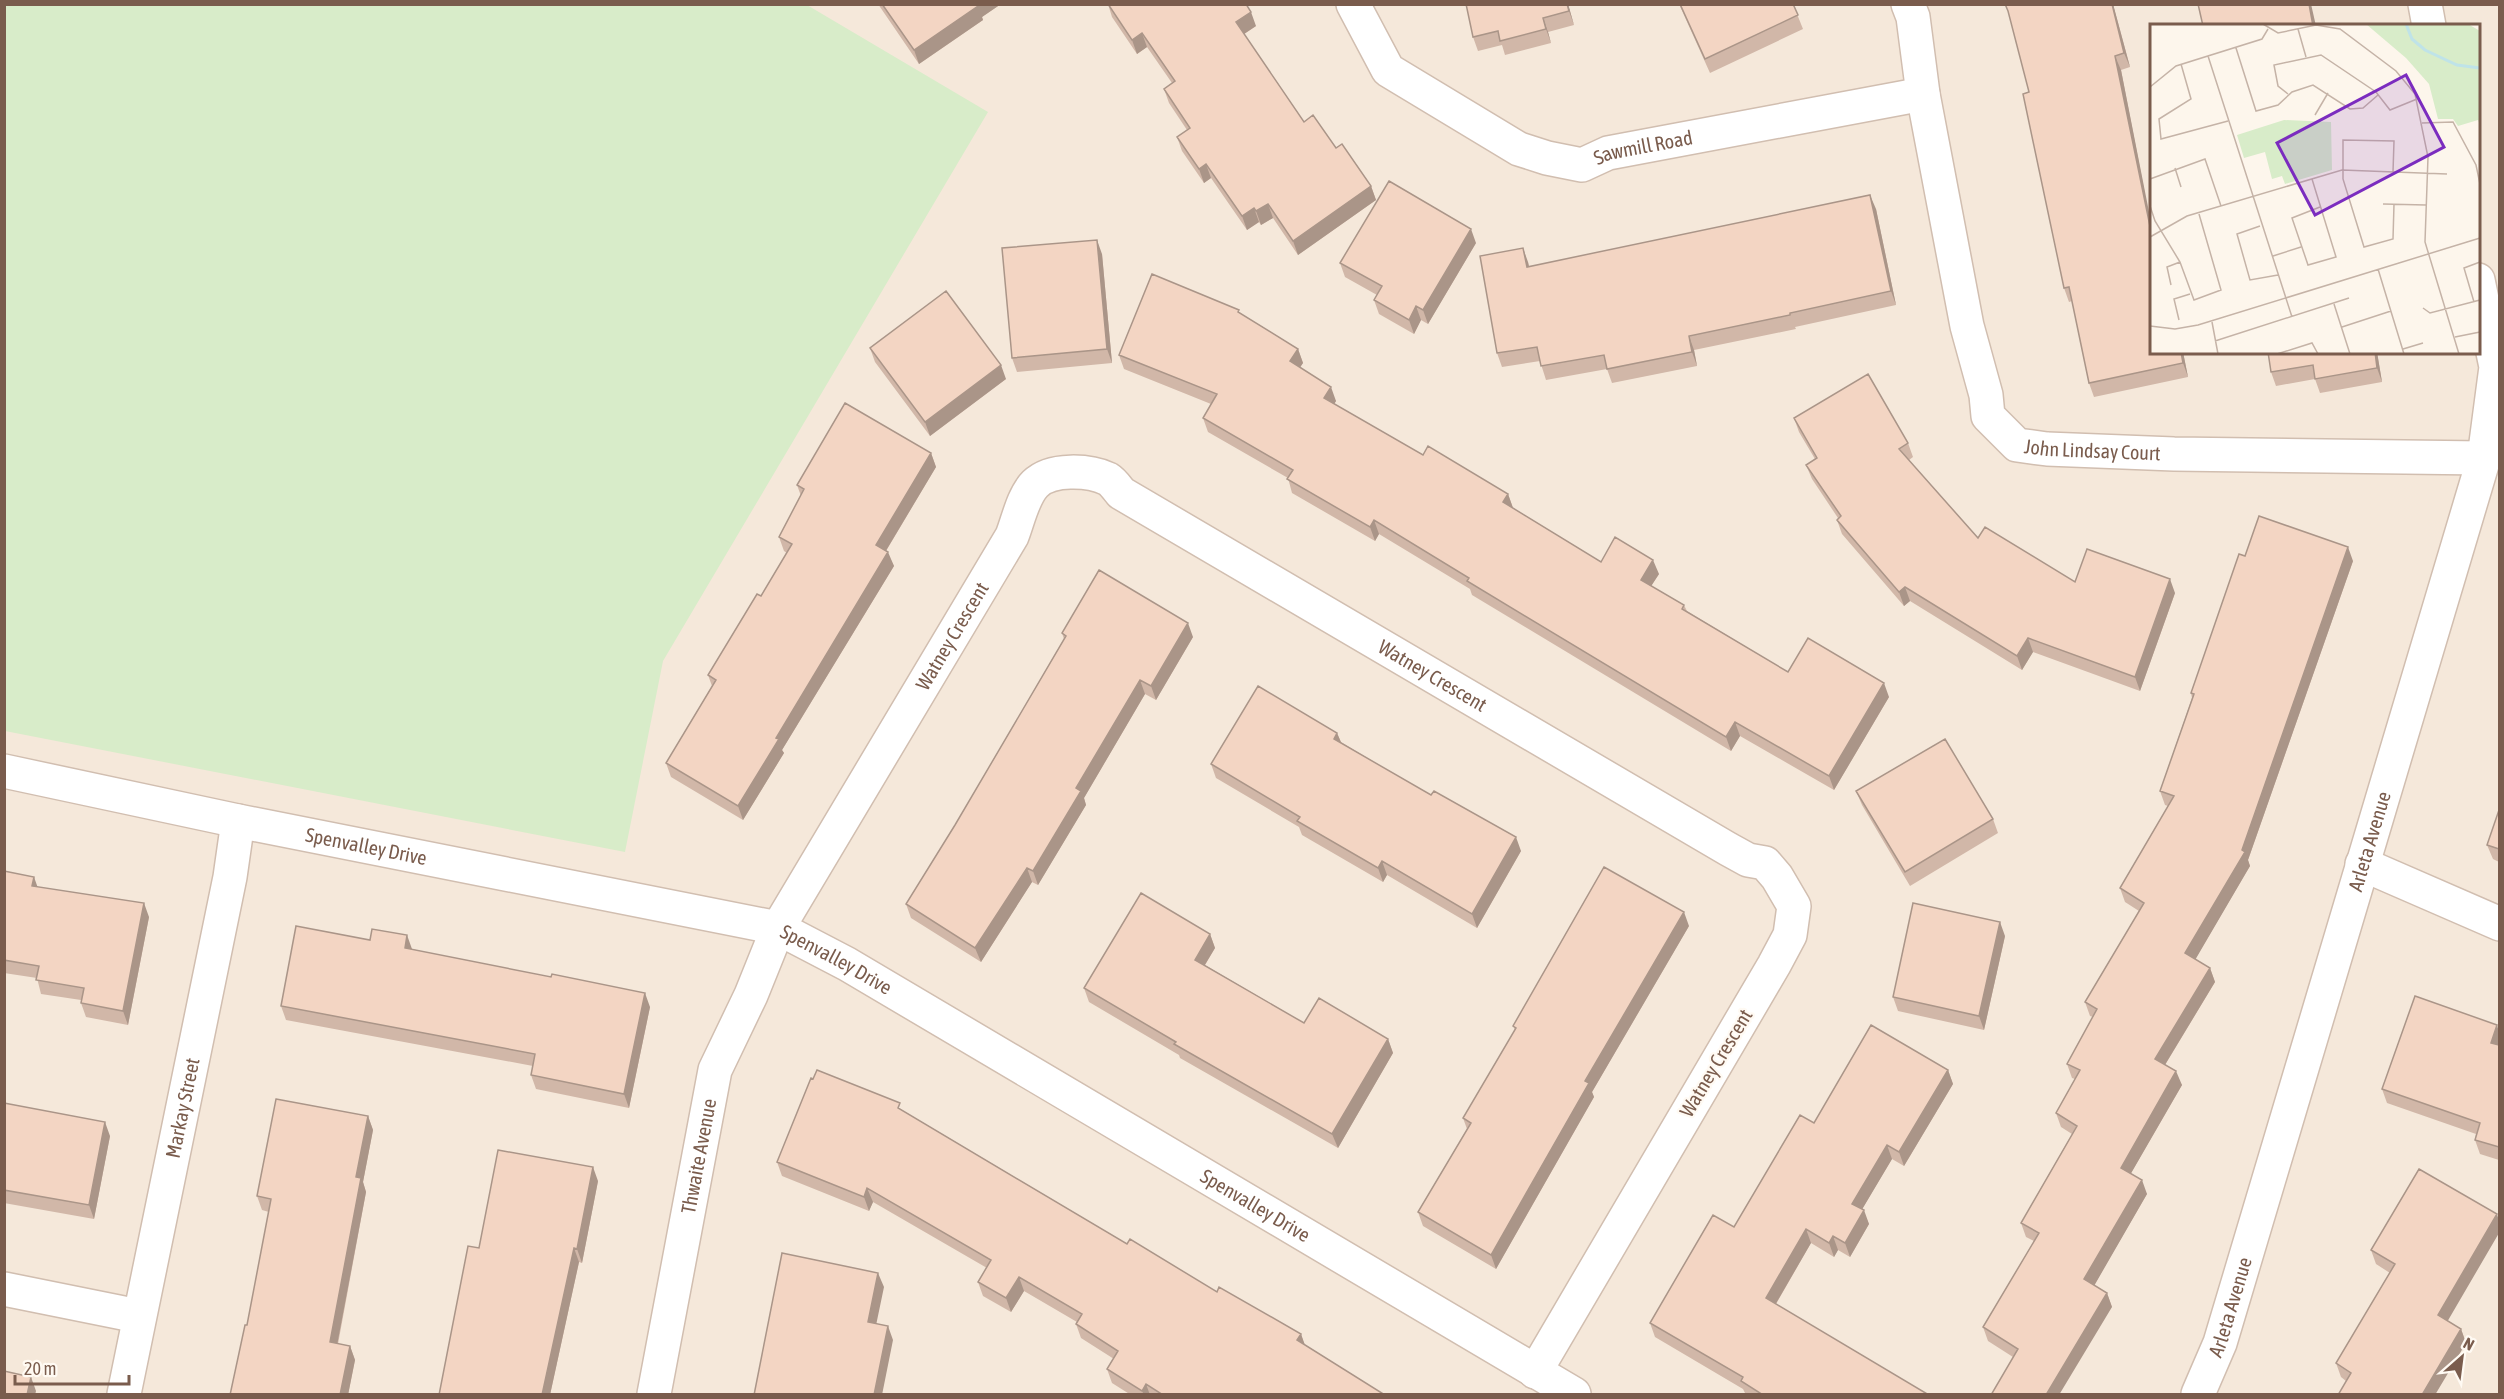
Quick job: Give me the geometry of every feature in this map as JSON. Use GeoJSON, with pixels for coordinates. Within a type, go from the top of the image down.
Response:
{"type":"FeatureCollection","features":[{"type":"Feature","properties":{"kind":"street","name":"Sawmill Road"},"geometry":{"type":"LineString","coordinates":[[1353,4],[1388,70],[1519,149],[1547,158],[1582,165],[1608,153],[1923,94]]}},
{"type":"Feature","properties":{"kind":"street","name":"John Lindsay Court"},"geometry":{"type":"LineString","coordinates":[[1908,4],[1913,16],[1923,94],[1966,326],[1986,395],[1988,416],[2017,445],[2047,449],[2174,454],[2484,458]]}},
{"type":"Feature","properties":{"kind":"street"},"geometry":{"type":"LineString","coordinates":[[2425,4],[2429,24]]}},
{"type":"Feature","properties":{"kind":"street","name":"Arleta Avenue"},"geometry":{"type":"LineString","coordinates":[[2198,1395],[2220,1342],[2484,458],[2496,367],[2480,290]]}},
{"type":"Feature","properties":{"kind":"street","name":"Watney Crescent"},"geometry":{"type":"LineString","coordinates":[[778,928],[1012,536],[1024,504],[1035,484],[1053,475],[1073,473],[1086,473],[1109,480],[1121,493],[1707,837],[1748,860],[1765,863],[1777,877],[1794,906],[1790,936],[1535,1372]]}},
{"type":"Feature","properties":{"kind":"street","name":"Spenvalley Drive"},"geometry":{"type":"LineString","coordinates":[[4,771],[778,928],[847,964],[1574,1395]]}},
{"type":"Feature","properties":{"kind":"street","name":"Markay Street"},"geometry":{"type":"LineString","coordinates":[[123,1395],[230,877],[238,820]]}},
{"type":"Feature","properties":{"kind":"street"},"geometry":{"type":"LineString","coordinates":[[2362,864],[2499,924]]}},
{"type":"Feature","properties":{"kind":"street","name":"Thwaite Avenue"},"geometry":{"type":"LineString","coordinates":[[654,1395],[715,1070],[751,995],[778,928]]}},
{"type":"Feature","properties":{"kind":"street"},"geometry":{"type":"LineString","coordinates":[[4,1290],[138,1316]]}},
{"type":"Feature","properties":{"kind":"shaded area"},"geometry":{"type":"Polygon","coordinates":[[[5,5],[2499,5],[2499,1394],[5,1394],[5,5]]]}},
{"type":"Feature","properties":{"kind":"green space"},"geometry":{"type":"Polygon","coordinates":[[[4,5],[807,5],[988,112],[663,661],[625,852],[5,731],[4,5]]]}},
{"type":"Feature","properties":{"kind":"building"},"geometry":{"type":"Polygon","coordinates":[[[882,4],[977,4],[978,6],[914,50],[882,4]]]}},
{"type":"Feature","properties":{"kind":"building"},"geometry":{"type":"Polygon","coordinates":[[[1108,4],[1246,4],[1251,12],[1236,22],[1304,122],[1313,115],[1336,148],[1342,144],[1371,186],[1293,241],[1268,204],[1256,211],[1254,208],[1242,216],[1206,164],[1199,169],[1177,137],[1190,128],[1164,89],[1175,81],[1142,33],[1132,40],[1108,4]]]}},
{"type":"Feature","properties":{"kind":"building"},"geometry":{"type":"Polygon","coordinates":[[[1466,4],[1567,4],[1569,11],[1543,18],[1546,29],[1500,41],[1498,31],[1473,37],[1466,4]]]}},
{"type":"Feature","properties":{"kind":"building"},"geometry":{"type":"Polygon","coordinates":[[[1680,4],[1793,4],[1798,15],[1705,59],[1680,4]]]}},
{"type":"Feature","properties":{"kind":"building"},"geometry":{"type":"Polygon","coordinates":[[[2005,4],[2112,4],[2124,53],[2115,56],[2150,226],[2150,354],[2181,354],[2183,363],[2089,383],[2069,287],[2064,288],[2023,94],[2029,92],[2005,4]]]}},
{"type":"Feature","properties":{"kind":"building"},"geometry":{"type":"Polygon","coordinates":[[[2198,4],[2309,4],[2313,24],[2203,24],[2198,4]]]}},
{"type":"Feature","properties":{"kind":"building"},"geometry":{"type":"Polygon","coordinates":[[[1389,181],[1471,229],[1423,310],[1416,306],[1409,320],[1374,300],[1382,286],[1340,263],[1389,181]]]}},
{"type":"Feature","properties":{"kind":"building"},"geometry":{"type":"Polygon","coordinates":[[[1870,195],[1891,291],[1689,336],[1692,352],[1607,369],[1604,355],[1541,366],[1537,347],[1497,353],[1480,256],[1523,248],[1527,267],[1870,195]]]}},
{"type":"Feature","properties":{"kind":"building"},"geometry":{"type":"Polygon","coordinates":[[[1097,240],[1107,349],[1012,358],[1002,248],[1097,240]]]}},
{"type":"Feature","properties":{"kind":"building"},"geometry":{"type":"Polygon","coordinates":[[[1152,274],[1239,310],[1238,312],[1298,349],[1290,361],[1331,387],[1324,398],[1423,455],[1428,446],[1508,494],[1503,502],[1601,562],[1615,537],[1653,560],[1641,580],[1684,605],[1682,609],[1788,672],[1808,638],[1884,683],[1829,776],[1735,722],[1726,737],[1467,581],[1469,578],[1374,520],[1370,527],[1287,479],[1293,470],[1203,418],[1217,394],[1119,355],[1152,274]]]}},
{"type":"Feature","properties":{"kind":"building"},"geometry":{"type":"Polygon","coordinates":[[[946,291],[1001,365],[925,422],[870,348],[946,291]]]}},
{"type":"Feature","properties":{"kind":"building"},"geometry":{"type":"Polygon","coordinates":[[[2268,354],[2375,354],[2377,368],[2315,379],[2313,365],[2271,372],[2268,354]]]}},
{"type":"Feature","properties":{"kind":"building"},"geometry":{"type":"Polygon","coordinates":[[[1868,374],[1908,443],[1899,449],[1978,538],[1985,527],[2075,582],[2087,549],[2170,579],[2135,677],[2028,638],[2017,656],[1905,587],[1899,592],[1837,520],[1841,516],[1806,465],[1817,458],[1794,418],[1868,374]]]}},
{"type":"Feature","properties":{"kind":"building"},"geometry":{"type":"Polygon","coordinates":[[[845,403],[931,453],[876,545],[888,552],[776,738],[779,739],[738,806],[666,763],[716,680],[708,675],[757,594],[761,596],[792,544],[779,537],[804,489],[797,485],[845,403]]]}},
{"type":"Feature","properties":{"kind":"building"},"geometry":{"type":"Polygon","coordinates":[[[2259,516],[2348,547],[2242,850],[2245,852],[2185,953],[2210,968],[2155,1059],[2176,1071],[2121,1168],[2142,1180],[2084,1279],[2107,1293],[2046,1395],[1991,1395],[2018,1349],[1983,1327],[2039,1233],[2021,1223],[2077,1126],[2056,1113],[2080,1070],[2067,1064],[2097,1009],[2085,1002],[2144,903],[2120,888],[2174,796],[2160,791],[2239,554],[2245,556],[2259,516]]]}},
{"type":"Feature","properties":{"kind":"building"},"geometry":{"type":"Polygon","coordinates":[[[1099,570],[1188,623],[1151,686],[1140,680],[1076,788],[1081,791],[1033,871],[1027,868],[975,948],[906,904],[1066,636],[1062,633],[1099,570]]]}},
{"type":"Feature","properties":{"kind":"building"},"geometry":{"type":"Polygon","coordinates":[[[1258,686],[1337,733],[1334,739],[1431,795],[1434,791],[1516,837],[1472,914],[1382,861],[1378,868],[1297,821],[1300,817],[1211,764],[1258,686]]]}},
{"type":"Feature","properties":{"kind":"building"},"geometry":{"type":"Polygon","coordinates":[[[1945,739],[1993,819],[1905,872],[1856,791],[1945,739]]]}},
{"type":"Feature","properties":{"kind":"building"},"geometry":{"type":"Polygon","coordinates":[[[2499,810],[2499,849],[2487,845],[2499,810]]]}},
{"type":"Feature","properties":{"kind":"building"},"geometry":{"type":"Polygon","coordinates":[[[1604,867],[1684,912],[1585,1081],[1589,1083],[1491,1255],[1418,1212],[1471,1123],[1463,1118],[1516,1028],[1513,1026],[1604,867]]]}},
{"type":"Feature","properties":{"kind":"building"},"geometry":{"type":"Polygon","coordinates":[[[4,871],[34,877],[32,886],[144,903],[123,1011],[81,1003],[84,988],[36,980],[39,966],[4,960],[4,871]]]}},
{"type":"Feature","properties":{"kind":"building"},"geometry":{"type":"Polygon","coordinates":[[[1141,893],[1210,934],[1195,960],[1304,1023],[1319,998],[1388,1039],[1332,1134],[1174,1044],[1176,1042],[1084,988],[1141,893]]]}},
{"type":"Feature","properties":{"kind":"building"},"geometry":{"type":"Polygon","coordinates":[[[1913,903],[2000,922],[1979,1016],[1893,997],[1913,903]]]}},
{"type":"Feature","properties":{"kind":"building"},"geometry":{"type":"Polygon","coordinates":[[[296,926],[370,940],[372,929],[407,935],[405,948],[645,993],[624,1094],[531,1075],[535,1054],[281,1006],[296,926]]]}},
{"type":"Feature","properties":{"kind":"building"},"geometry":{"type":"Polygon","coordinates":[[[2415,996],[2497,1025],[2491,1043],[2499,1045],[2499,1147],[2475,1140],[2480,1123],[2382,1089],[2415,996]]]}},
{"type":"Feature","properties":{"kind":"building"},"geometry":{"type":"Polygon","coordinates":[[[1871,1025],[1948,1070],[1899,1152],[1887,1145],[1852,1204],[1864,1210],[1845,1243],[1833,1236],[1829,1243],[1806,1229],[1766,1298],[1929,1395],[1763,1395],[1741,1381],[1743,1377],[1650,1323],[1713,1215],[1734,1227],[1800,1115],[1814,1123],[1871,1025]]]}},
{"type":"Feature","properties":{"kind":"building"},"geometry":{"type":"Polygon","coordinates":[[[817,1070],[900,1103],[898,1108],[1127,1244],[1130,1239],[1217,1292],[1219,1287],[1301,1334],[1297,1340],[1385,1395],[1163,1395],[1146,1384],[1142,1391],[1107,1369],[1118,1351],[1076,1324],[1082,1314],[1019,1277],[1006,1298],[978,1282],[991,1260],[867,1188],[864,1197],[777,1162],[811,1078],[813,1079],[817,1070]]]}},
{"type":"Feature","properties":{"kind":"building"},"geometry":{"type":"Polygon","coordinates":[[[276,1099],[368,1116],[356,1177],[361,1178],[330,1342],[350,1346],[340,1395],[230,1395],[245,1325],[247,1325],[271,1199],[257,1196],[276,1099]]]}},
{"type":"Feature","properties":{"kind":"building"},"geometry":{"type":"Polygon","coordinates":[[[4,1103],[105,1122],[89,1205],[4,1190],[4,1103]]]}},
{"type":"Feature","properties":{"kind":"building"},"geometry":{"type":"Polygon","coordinates":[[[498,1150],[593,1167],[577,1249],[574,1248],[542,1395],[439,1395],[468,1246],[479,1248],[498,1150]]]}},
{"type":"Feature","properties":{"kind":"building"},"geometry":{"type":"Polygon","coordinates":[[[2419,1169],[2497,1214],[2438,1315],[2461,1329],[2422,1395],[2338,1395],[2351,1373],[2336,1363],[2395,1264],[2371,1250],[2419,1169]]]}},
{"type":"Feature","properties":{"kind":"building"},"geometry":{"type":"Polygon","coordinates":[[[782,1253],[878,1273],[868,1322],[888,1326],[874,1395],[754,1395],[782,1253]]]}},
{"type":"Feature","properties":{"kind":"building"},"geometry":{"type":"Polygon","coordinates":[[[4,1371],[31,1377],[27,1395],[4,1395],[4,1371]]]}}]}
